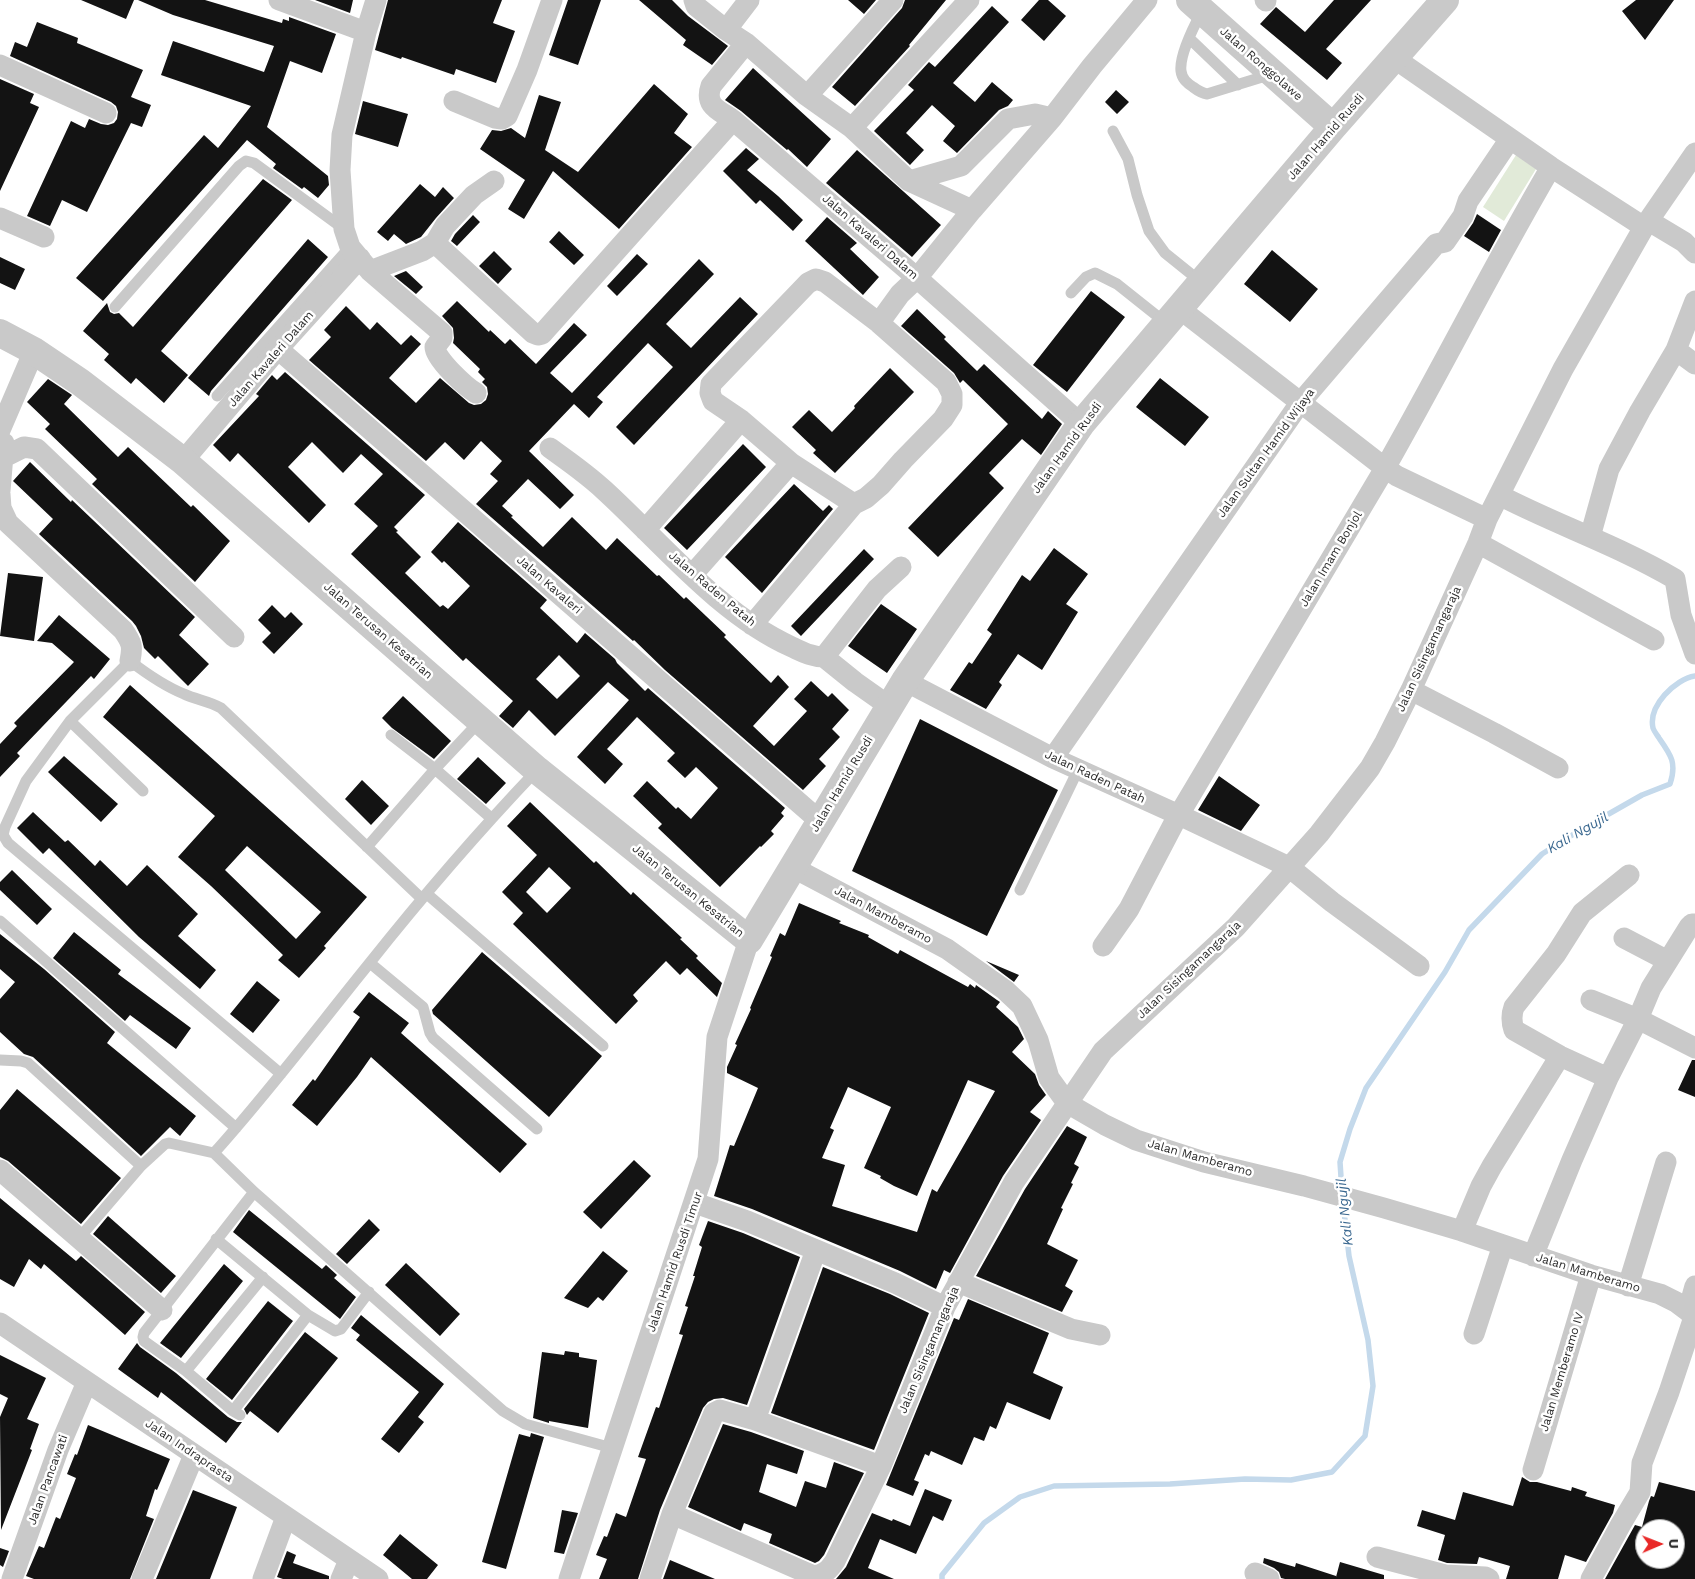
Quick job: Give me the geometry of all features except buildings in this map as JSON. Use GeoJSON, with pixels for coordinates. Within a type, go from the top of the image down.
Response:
{"type":"FeatureCollection","features":[{"type":"Feature","properties":{"kind":"street"},"geometry":{"type":"LineString","coordinates":[[279,0],[366,32]]}},
{"type":"Feature","properties":{"kind":"street"},"geometry":{"type":"LineString","coordinates":[[376,0],[366,32],[342,135],[340,170],[356,251],[442,333],[442,338],[435,347],[436,355],[468,388],[476,393]]}},
{"type":"Feature","properties":{"kind":"street"},"geometry":{"type":"LineString","coordinates":[[454,101],[495,118],[502,119],[507,116],[527,70],[552,0]]}},
{"type":"Feature","properties":{"kind":"street"},"geometry":{"type":"LineString","coordinates":[[694,0],[696,6],[746,43],[807,96],[852,128],[909,181],[972,210]]}},
{"type":"Feature","properties":{"kind":"street"},"geometry":{"type":"LineString","coordinates":[[726,30],[749,0]]}},
{"type":"Feature","properties":{"kind":"street"},"geometry":{"type":"LineString","coordinates":[[807,96],[893,0]]}},
{"type":"Feature","properties":{"kind":"street"},"geometry":{"type":"LineString","coordinates":[[852,128],[970,0]]}},
{"type":"Feature","properties":{"kind":"street"},"geometry":{"type":"LineString","coordinates":[[879,324],[900,294],[917,278],[972,210],[1052,118],[1147,0]]}},
{"type":"Feature","properties":{"kind":"street","name":"Jalan Hamid Rusdi"},"geometry":{"type":"LineString","coordinates":[[749,940],[905,681],[1081,424],[1445,0]]}},
{"type":"Feature","properties":{"kind":"street","name":"Jalan Ronggolawe"},"geometry":{"type":"LineString","coordinates":[[1196,6],[1334,127]]}},
{"type":"Feature","properties":{"kind":"street","name":"Jalan Kavaleri Dalam"},"geometry":{"type":"LineString","coordinates":[[746,43],[711,86],[708,94],[711,105],[733,120],[917,278],[1081,424]]}},
{"type":"Feature","properties":{"kind":"street"},"geometry":{"type":"LineString","coordinates":[[1394,58],[1551,168],[1647,224],[1684,242],[1695,253]]}},
{"type":"Feature","properties":{"kind":"street"},"geometry":{"type":"LineString","coordinates":[[0,65],[106,113]]}},
{"type":"Feature","properties":{"kind":"street"},"geometry":{"type":"LineString","coordinates":[[909,181],[961,166],[1008,119],[1035,114],[1052,118]]}},
{"type":"Feature","properties":{"kind":"street"},"geometry":{"type":"LineString","coordinates":[[435,243],[533,332],[538,335],[542,334],[733,120]]}},
{"type":"Feature","properties":{"kind":"street","name":"Jalan Sultan Hamid Wijaya"},"geometry":{"type":"LineString","coordinates":[[1053,758],[1300,402],[1436,244],[1445,242],[1464,216],[1468,201],[1510,139]]}},
{"type":"Feature","properties":{"kind":"street","name":"Jalan Sisingamangaraja"},"geometry":{"type":"LineString","coordinates":[[672,1514],[814,1576],[823,1575],[835,1561],[881,1466],[945,1307],[1014,1182],[1103,1050],[1236,927],[1319,834],[1370,768],[1411,690],[1499,495],[1563,368],[1647,224],[1695,153]]}},
{"type":"Feature","properties":{"kind":"street","name":"Jalan Imam Bonjol"},"geometry":{"type":"LineString","coordinates":[[1103,946],[1129,909],[1180,815],[1418,409],[1514,231],[1551,168]]}},
{"type":"Feature","properties":{"kind":"street"},"geometry":{"type":"LineString","coordinates":[[356,251],[422,252],[435,243],[445,226],[474,195],[494,181]]}},
{"type":"Feature","properties":{"kind":"street"},"geometry":{"type":"LineString","coordinates":[[0,218],[44,237]]}},
{"type":"Feature","properties":{"kind":"street","name":"Jalan Kavaleri Dalam"},"geometry":{"type":"LineString","coordinates":[[184,461],[278,349],[356,251]]}},
{"type":"Feature","properties":{"kind":"street"},"geometry":{"type":"LineString","coordinates":[[752,625],[854,504],[866,498],[881,485],[943,419],[952,405],[952,394],[946,382],[879,324],[825,282],[816,279],[808,283],[711,384],[710,393],[714,401],[740,420],[791,463],[854,504]]}},
{"type":"Feature","properties":{"kind":"street"},"geometry":{"type":"LineString","coordinates":[[1590,537],[1609,469],[1676,350],[1695,301]]}},
{"type":"Feature","properties":{"kind":"street"},"geometry":{"type":"LineString","coordinates":[[1174,317],[1300,402],[1384,468],[1488,519]]}},
{"type":"Feature","properties":{"kind":"street","name":"Jalan Terusan Kesatrian"},"geometry":{"type":"LineString","coordinates":[[0,333],[34,351],[80,382],[184,461],[537,770],[749,940]]}},
{"type":"Feature","properties":{"kind":"street","name":"Jalan Kavaleri"},"geometry":{"type":"LineString","coordinates":[[278,349],[821,822]]}},
{"type":"Feature","properties":{"kind":"street"},"geometry":{"type":"LineString","coordinates":[[1676,350],[1695,364]]}},
{"type":"Feature","properties":{"kind":"street"},"geometry":{"type":"LineString","coordinates":[[34,351],[4,421],[0,493],[1,508],[8,523],[123,630],[133,649],[130,661]]}},
{"type":"Feature","properties":{"kind":"street"},"geometry":{"type":"LineString","coordinates":[[645,530],[740,420]]}},
{"type":"Feature","properties":{"kind":"street"},"geometry":{"type":"LineString","coordinates":[[2,458],[24,446],[37,449],[234,637]]}},
{"type":"Feature","properties":{"kind":"street","name":"Jalan Raden Patah"},"geometry":{"type":"LineString","coordinates":[[550,448],[603,489],[692,576],[752,625],[805,653],[816,657],[824,656],[855,682],[889,706]]}},
{"type":"Feature","properties":{"kind":"street"},"geometry":{"type":"LineString","coordinates":[[692,576],[791,463]]}},
{"type":"Feature","properties":{"kind":"street"},"geometry":{"type":"LineString","coordinates":[[1499,495],[1534,513],[1685,580],[1681,615],[1695,654]]}},
{"type":"Feature","properties":{"kind":"street"},"geometry":{"type":"LineString","coordinates":[[1478,543],[1654,640]]}},
{"type":"Feature","properties":{"kind":"street"},"geometry":{"type":"LineString","coordinates":[[824,656],[877,589],[901,567]]}},
{"type":"Feature","properties":{"kind":"street","name":"Jalan Raden Patah"},"geometry":{"type":"LineString","coordinates":[[905,681],[1053,758],[1180,815],[1289,867],[1332,902],[1419,966]]}},
{"type":"Feature","properties":{"kind":"street"},"geometry":{"type":"LineString","coordinates":[[1411,690],[1558,768]]}},
{"type":"Feature","properties":{"kind":"street","name":"Jalan Mamberamo"},"geometry":{"type":"LineString","coordinates":[[792,867],[947,949],[1005,990],[1022,1006],[1038,1040],[1050,1078],[1067,1103],[1105,1125],[1136,1140],[1204,1162],[1304,1186],[1384,1208],[1462,1231],[1591,1275],[1660,1294],[1676,1302],[1692,1315]]}},
{"type":"Feature","properties":{"kind":"street"},"geometry":{"type":"LineString","coordinates":[[1608,1078],[1560,1056],[1514,1030],[1511,1022],[1514,1007],[1556,954],[1582,913],[1629,875]]}},
{"type":"Feature","properties":{"kind":"street"},"geometry":{"type":"LineString","coordinates":[[1533,1256],[1608,1078],[1652,988],[1689,927],[1695,924]]}},
{"type":"Feature","properties":{"kind":"street"},"geometry":{"type":"LineString","coordinates":[[1624,938],[1668,961]]}},
{"type":"Feature","properties":{"kind":"street","name":"Jalan Hamid Rusdi Timur"},"geometry":{"type":"LineString","coordinates":[[569,1579],[708,1159],[716,1037],[749,940]]}},
{"type":"Feature","properties":{"kind":"street"},"geometry":{"type":"LineString","coordinates":[[1592,1000],[1695,1048]]}},
{"type":"Feature","properties":{"kind":"street"},"geometry":{"type":"LineString","coordinates":[[1462,1231],[1481,1186],[1492,1166],[1560,1056]]}},
{"type":"Feature","properties":{"kind":"street"},"geometry":{"type":"LineString","coordinates":[[1628,1286],[1666,1162]]}},
{"type":"Feature","properties":{"kind":"street"},"geometry":{"type":"LineString","coordinates":[[0,1170],[162,1310]]}},
{"type":"Feature","properties":{"kind":"street"},"geometry":{"type":"LineString","coordinates":[[695,1202],[747,1221],[895,1283],[945,1307]]}},
{"type":"Feature","properties":{"kind":"street"},"geometry":{"type":"LineString","coordinates":[[1474,1334],[1503,1245]]}},
{"type":"Feature","properties":{"kind":"street"},"geometry":{"type":"LineString","coordinates":[[755,1420],[816,1250]]}},
{"type":"Feature","properties":{"kind":"street","name":"Jalan Memberamo IV"},"geometry":{"type":"LineString","coordinates":[[1533,1470],[1591,1275]]}},
{"type":"Feature","properties":{"kind":"street"},"geometry":{"type":"LineString","coordinates":[[958,1282],[1071,1329],[1100,1335]]}},
{"type":"Feature","properties":{"kind":"street"},"geometry":{"type":"LineString","coordinates":[[1591,1579],[1640,1492],[1642,1463],[1669,1392],[1692,1315],[1695,1286]]}},
{"type":"Feature","properties":{"kind":"street","name":"Jalan Indraprasta"},"geometry":{"type":"LineString","coordinates":[[0,1323],[286,1517],[345,1569],[378,1579]]}},
{"type":"Feature","properties":{"kind":"street","name":"Jalan Pancawati"},"geometry":{"type":"LineString","coordinates":[[12,1579],[58,1450],[87,1382]]}},
{"type":"Feature","properties":{"kind":"street"},"geometry":{"type":"LineString","coordinates":[[650,1579],[672,1514],[714,1413],[720,1410],[755,1420],[881,1466]]}},
{"type":"Feature","properties":{"kind":"street"},"geometry":{"type":"LineString","coordinates":[[142,1579],[194,1456]]}},
{"type":"Feature","properties":{"kind":"street"},"geometry":{"type":"LineString","coordinates":[[263,1579],[286,1517]]}},
{"type":"Feature","properties":{"kind":"street"},"geometry":{"type":"LineString","coordinates":[[1377,1557],[1445,1576],[1485,1577],[1489,1579]]}},
{"type":"Feature","properties":{"kind":"lane"},"geometry":{"type":"LineString","coordinates":[[1196,6],[1181,65],[1181,73],[1185,81],[1201,93],[1206,94],[1272,74]]}},
{"type":"Feature","properties":{"kind":"lane"},"geometry":{"type":"LineString","coordinates":[[1189,38],[1238,85]]}},
{"type":"Feature","properties":{"kind":"lane"},"geometry":{"type":"LineString","coordinates":[[1114,131],[1128,159],[1149,231],[1165,253],[1202,284]]}},
{"type":"Feature","properties":{"kind":"lane"},"geometry":{"type":"LineString","coordinates":[[115,307],[239,166],[246,161],[254,163],[356,251],[217,396]]}},
{"type":"Feature","properties":{"kind":"lane"},"geometry":{"type":"LineString","coordinates":[[1071,292],[1086,277],[1095,273],[1174,317]]}},
{"type":"Feature","properties":{"kind":"lane"},"geometry":{"type":"LineString","coordinates":[[281,1074],[8,843],[4,835],[4,827],[26,781],[70,720],[130,661],[152,678],[186,695],[213,703],[221,708],[367,847],[603,1046]]}},
{"type":"Feature","properties":{"kind":"lane"},"geometry":{"type":"LineString","coordinates":[[70,720],[142,791]]}},
{"type":"Feature","properties":{"kind":"lane"},"geometry":{"type":"LineString","coordinates":[[367,847],[480,721]]}},
{"type":"Feature","properties":{"kind":"lane"},"geometry":{"type":"LineString","coordinates":[[391,734],[435,769],[490,818]]}},
{"type":"Feature","properties":{"kind":"lane"},"geometry":{"type":"LineString","coordinates":[[214,1153],[490,818],[537,770]]}},
{"type":"Feature","properties":{"kind":"lane"},"geometry":{"type":"LineString","coordinates":[[1020,890],[1078,770]]}},
{"type":"Feature","properties":{"kind":"lane"},"geometry":{"type":"LineString","coordinates":[[0,922],[236,1128]]}},
{"type":"Feature","properties":{"kind":"lane"},"geometry":{"type":"LineString","coordinates":[[370,962],[423,1007],[433,1038],[537,1129]]}},
{"type":"Feature","properties":{"kind":"lane"},"geometry":{"type":"LineString","coordinates":[[0,1060],[21,1060],[28,1064],[141,1166]]}},
{"type":"Feature","properties":{"kind":"lane"},"geometry":{"type":"LineString","coordinates":[[80,1238],[141,1166],[165,1144],[169,1143],[214,1153],[254,1192],[503,1410],[525,1424],[612,1448]]}},
{"type":"Feature","properties":{"kind":"lane"},"geometry":{"type":"LineString","coordinates":[[254,1192],[216,1239],[142,1338],[144,1342],[186,1371],[237,1413],[308,1315]]}},
{"type":"Feature","properties":{"kind":"lane"},"geometry":{"type":"LineString","coordinates":[[216,1239],[308,1315],[335,1331],[341,1329],[368,1292]]}},
{"type":"Feature","properties":{"kind":"lane"},"geometry":{"type":"LineString","coordinates":[[186,1371],[262,1277]]}},
{"type":"Feature","properties":{"kind":"green space"},"geometry":{"type":"Polygon","coordinates":[[[1516,155],[1536,169],[1504,221],[1483,207],[1516,155]]]}},
{"type":"Feature","properties":{"kind":"waterway","name":"Kali Ngujil"},"geometry":{"type":"LineString","coordinates":[[1342,1192],[1340,1162],[1350,1129],[1366,1088],[1445,972],[1469,930],[1542,854],[1642,795],[1670,784],[1673,770],[1672,759],[1653,729],[1655,711],[1659,703],[1672,688],[1679,682],[1695,676]]}},
{"type":"Feature","properties":{"kind":"waterway","name":"Kali Ngujil"},"geometry":{"type":"LineString","coordinates":[[942,1579],[942,1575],[984,1523],[1020,1497],[1054,1486],[1170,1484],[1245,1479],[1291,1480],[1332,1472],[1365,1436],[1373,1386],[1368,1340],[1349,1256],[1343,1202]]}}]}
